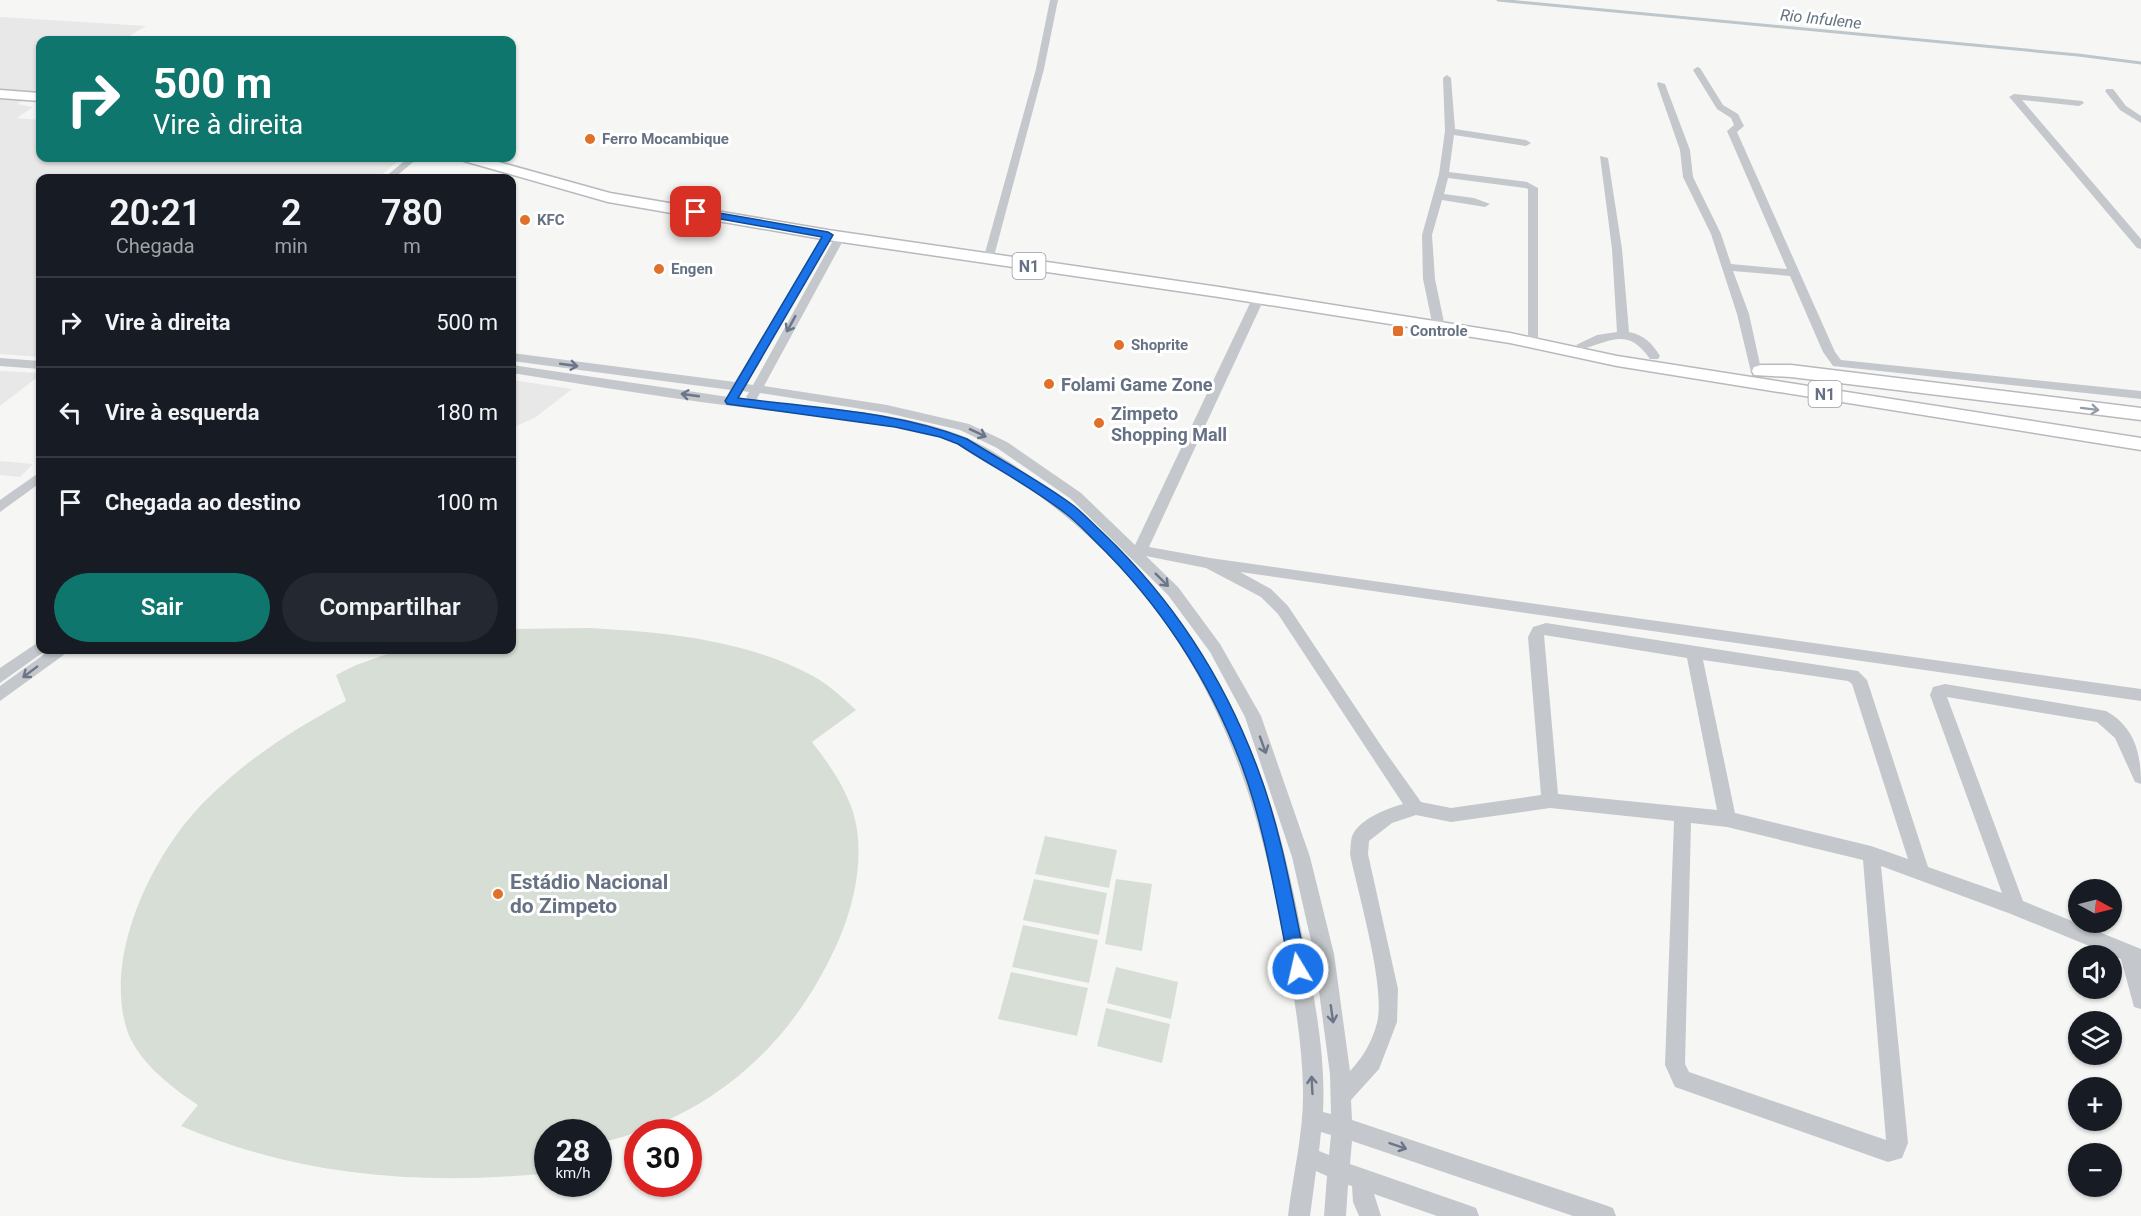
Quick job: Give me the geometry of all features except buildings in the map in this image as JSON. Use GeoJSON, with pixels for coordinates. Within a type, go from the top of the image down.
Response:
{"type":"FeatureCollection","features":[{"type":"Feature","properties":{"kind":"highway"},"geometry":{"type":"LineString","coordinates":[[0,94],[36,97]]}},
{"type":"Feature","properties":{"kind":"highway","name":"N1"},"geometry":{"type":"LineString","coordinates":[[483,162],[601,194],[834,236],[1510,338],[1617,361],[2141,444]]}},
{"type":"Feature","properties":{"kind":"highway","name":"N1"},"geometry":{"type":"LineString","coordinates":[[1510,338],[1582,345],[1758,370],[2141,432]]}},
{"type":"Feature","properties":{"kind":"highway"},"geometry":{"type":"LineString","coordinates":[[1758,370],[1840,370],[2141,414]]}},
{"type":"Feature","properties":{"kind":"street"},"geometry":{"type":"LineString","coordinates":[[988,260],[1040,69],[1054,0]]}},
{"type":"Feature","properties":{"kind":"street"},"geometry":{"type":"LineString","coordinates":[[1697,70],[1720,107],[1735,116],[1739,126],[1732,131],[1829,352],[1840,370],[2141,395]]}},
{"type":"Feature","properties":{"kind":"street"},"geometry":{"type":"LineString","coordinates":[[1439,327],[1429,279],[1428,235],[1444,174],[1450,131],[1447,78]]}},
{"type":"Feature","properties":{"kind":"street"},"geometry":{"type":"LineString","coordinates":[[1661,84],[1684,150],[1688,177],[1716,234],[1743,314],[1758,370]]}},
{"type":"Feature","properties":{"kind":"street"},"geometry":{"type":"LineString","coordinates":[[2110,91],[2123,108],[2141,120]]}},
{"type":"Feature","properties":{"kind":"street"},"geometry":{"type":"LineString","coordinates":[[2079,103],[2014,97],[2141,246]]}},
{"type":"Feature","properties":{"kind":"street"},"geometry":{"type":"LineString","coordinates":[[1450,131],[1526,142]]}},
{"type":"Feature","properties":{"kind":"street"},"geometry":{"type":"LineString","coordinates":[[1603,158],[1617,249],[1623,334]]}},
{"type":"Feature","properties":{"kind":"street"},"geometry":{"type":"LineString","coordinates":[[394,174],[408,162]]}},
{"type":"Feature","properties":{"kind":"street"},"geometry":{"type":"LineString","coordinates":[[1444,174],[1527,185],[1533,188],[1534,339]]}},
{"type":"Feature","properties":{"kind":"street"},"geometry":{"type":"LineString","coordinates":[[1438,196],[1485,204]]}},
{"type":"Feature","properties":{"kind":"street"},"geometry":{"type":"LineString","coordinates":[[731,401],[834,236]]}},
{"type":"Feature","properties":{"kind":"street"},"geometry":{"type":"LineString","coordinates":[[752,397],[834,236]]}},
{"type":"Feature","properties":{"kind":"street"},"geometry":{"type":"LineString","coordinates":[[1726,267],[1795,273]]}},
{"type":"Feature","properties":{"kind":"street"},"geometry":{"type":"LineString","coordinates":[[1138,552],[1258,299]]}},
{"type":"Feature","properties":{"kind":"street"},"geometry":{"type":"LineString","coordinates":[[1582,345],[1600,337],[1623,334],[1642,341],[1654,356]]}},
{"type":"Feature","properties":{"kind":"street"},"geometry":{"type":"LineString","coordinates":[[516,358],[738,387],[752,397],[943,434],[963,441],[1070,510],[1120,557],[1167,612],[1189,644],[1230,720],[1263,807],[1296,950],[1313,1090],[1299,1216]]}},
{"type":"Feature","properties":{"kind":"street"},"geometry":{"type":"LineString","coordinates":[[0,362],[36,365]]}},
{"type":"Feature","properties":{"kind":"street"},"geometry":{"type":"LineString","coordinates":[[516,370],[731,401],[752,397],[887,410],[964,427],[1002,445],[1076,496],[1138,552],[1173,591],[1215,648],[1253,716],[1297,846],[1324,954],[1341,1096],[1340,1171],[1335,1216]]}},
{"type":"Feature","properties":{"kind":"street"},"geometry":{"type":"LineString","coordinates":[[0,507],[36,479]]}},
{"type":"Feature","properties":{"kind":"street"},"geometry":{"type":"LineString","coordinates":[[1138,552],[2141,695]]}},
{"type":"Feature","properties":{"kind":"street"},"geometry":{"type":"LineString","coordinates":[[1210,563],[1266,593],[1283,610],[1378,755],[1416,808]]}},
{"type":"Feature","properties":{"kind":"street"},"geometry":{"type":"LineString","coordinates":[[1550,801],[1536,637],[1538,631],[1546,629],[1852,675],[1859,680],[1921,872]]}},
{"type":"Feature","properties":{"kind":"street"},"geometry":{"type":"LineString","coordinates":[[0,677],[36,650]]}},
{"type":"Feature","properties":{"kind":"street"},"geometry":{"type":"LineString","coordinates":[[1694,653],[1727,819]]}},
{"type":"Feature","properties":{"kind":"street"},"geometry":{"type":"LineString","coordinates":[[0,695],[55,654]]}},
{"type":"Feature","properties":{"kind":"street"},"geometry":{"type":"LineString","coordinates":[[2016,907],[1938,695],[1939,691],[2100,716],[2110,720],[2116,727],[2141,777]]}},
{"type":"Feature","properties":{"kind":"street"},"geometry":{"type":"LineString","coordinates":[[1341,1096],[1372,1062],[1387,1022],[1388,989],[1359,854],[1360,838],[1376,822],[1392,814],[1416,808],[1451,815],[1550,801],[1683,813],[1727,819],[1871,854],[2016,907],[2135,956],[2141,1000]]}},
{"type":"Feature","properties":{"kind":"street"},"geometry":{"type":"LineString","coordinates":[[1683,813],[1675,1065],[1682,1080],[1888,1151],[1894,1150],[1897,1143],[1871,854]]}},
{"type":"Feature","properties":{"kind":"street"},"geometry":{"type":"LineString","coordinates":[[1311,1119],[1342,1127],[1605,1216]]}},
{"type":"Feature","properties":{"kind":"street"},"geometry":{"type":"LineString","coordinates":[[1307,1155],[1340,1171],[1468,1216]]}},
{"type":"Feature","properties":{"kind":"street"},"geometry":{"type":"LineString","coordinates":[[1362,1179],[1364,1202],[1370,1216]]}},
{"type":"Feature","properties":{"kind":"shaded area"},"geometry":{"type":"Polygon","coordinates":[[[0,17],[146,26],[130,36],[36,36],[36,92],[17,104],[33,107],[17,118],[36,120],[36,162],[397,162],[383,174],[36,174],[36,357],[0,354],[0,17]]]}},
{"type":"Feature","properties":{"kind":"shaded area"},"geometry":{"type":"Polygon","coordinates":[[[0,371],[36,373],[36,378],[0,406],[0,371]]]}},
{"type":"Feature","properties":{"kind":"shaded area"},"geometry":{"type":"Polygon","coordinates":[[[516,381],[572,389],[536,417],[516,426],[516,381]]]}},
{"type":"Feature","properties":{"kind":"shaded area"},"geometry":{"type":"Polygon","coordinates":[[[0,461],[33,464],[20,477],[0,475],[0,461]]]}},
{"type":"Feature","properties":{"kind":"shaded area","name":"Estádio Nacional do Zimpeto"},"geometry":{"type":"Polygon","coordinates":[[[587,628],[674,635],[760,653],[787,663],[830,687],[856,710],[812,742],[836,775],[853,812],[857,827],[858,857],[855,889],[842,932],[824,971],[802,1007],[776,1040],[747,1069],[715,1094],[670,1119],[624,1119],[624,1136],[612,1139],[612,1119],[534,1119],[534,1175],[448,1178],[358,1173],[269,1156],[225,1143],[181,1126],[198,1105],[156,1073],[139,1053],[127,1030],[121,1001],[122,970],[127,938],[151,877],[168,848],[205,801],[238,771],[289,734],[346,701],[336,675],[388,654],[516,654],[516,629],[587,628]]]}},
{"type":"Feature","properties":{"kind":"shaded area"},"geometry":{"type":"Polygon","coordinates":[[[1045,836],[1117,850],[1109,888],[1035,874],[1045,836]]]}},
{"type":"Feature","properties":{"kind":"shaded area"},"geometry":{"type":"Polygon","coordinates":[[[1034,879],[1107,893],[1099,935],[1023,920],[1034,879]]]}},
{"type":"Feature","properties":{"kind":"shaded area"},"geometry":{"type":"Polygon","coordinates":[[[1116,879],[1152,884],[1142,951],[1105,944],[1116,879]]]}},
{"type":"Feature","properties":{"kind":"shaded area"},"geometry":{"type":"Polygon","coordinates":[[[1023,925],[1098,940],[1089,983],[1012,967],[1023,925]]]}},
{"type":"Feature","properties":{"kind":"shaded area"},"geometry":{"type":"Polygon","coordinates":[[[1116,967],[1178,982],[1171,1019],[1107,1003],[1116,967]]]}},
{"type":"Feature","properties":{"kind":"shaded area"},"geometry":{"type":"Polygon","coordinates":[[[1011,972],[1088,988],[1077,1036],[998,1019],[1011,972]]]}},
{"type":"Feature","properties":{"kind":"shaded area"},"geometry":{"type":"Polygon","coordinates":[[[1106,1008],[1170,1024],[1162,1063],[1097,1046],[1106,1008]]]}},
{"type":"Feature","properties":{"kind":"waterway","name":"Rio Infulene"},"geometry":{"type":"LineString","coordinates":[[1498,0],[2078,55],[2141,63]]}},
{"type":"Feature","properties":{"kind":"place","name":"Ferro Mocambique"},"geometry":{"type":"Point","coordinates":[590,139]}},
{"type":"Feature","properties":{"kind":"place","name":"KFC"},"geometry":{"type":"Point","coordinates":[525,220]}},
{"type":"Feature","properties":{"kind":"place","name":"Engen"},"geometry":{"type":"Point","coordinates":[659,269]}},
{"type":"Feature","properties":{"kind":"place","name":"Controle"},"geometry":{"type":"Point","coordinates":[1398,331]}},
{"type":"Feature","properties":{"kind":"place","name":"Shoprite"},"geometry":{"type":"Point","coordinates":[1119,345]}},
{"type":"Feature","properties":{"kind":"place","name":"Folami Game Zone"},"geometry":{"type":"Point","coordinates":[1049,384]}},
{"type":"Feature","properties":{"kind":"place","name":"Zimpeto Shopping Mall"},"geometry":{"type":"Point","coordinates":[1099,423]}},
{"type":"Feature","properties":{"kind":"place","name":"Estádio Nacional do Zimpeto"},"geometry":{"type":"Point","coordinates":[498,894]}},
{"type":"Feature","properties":{"kind":"route"},"geometry":{"type":"LineString","coordinates":[[696,212],[828,235],[731,401],[895,423],[963,441],[1070,510],[1120,557],[1167,612],[1208,677],[1230,720],[1250,768],[1275,855],[1298,969]]}}]}
